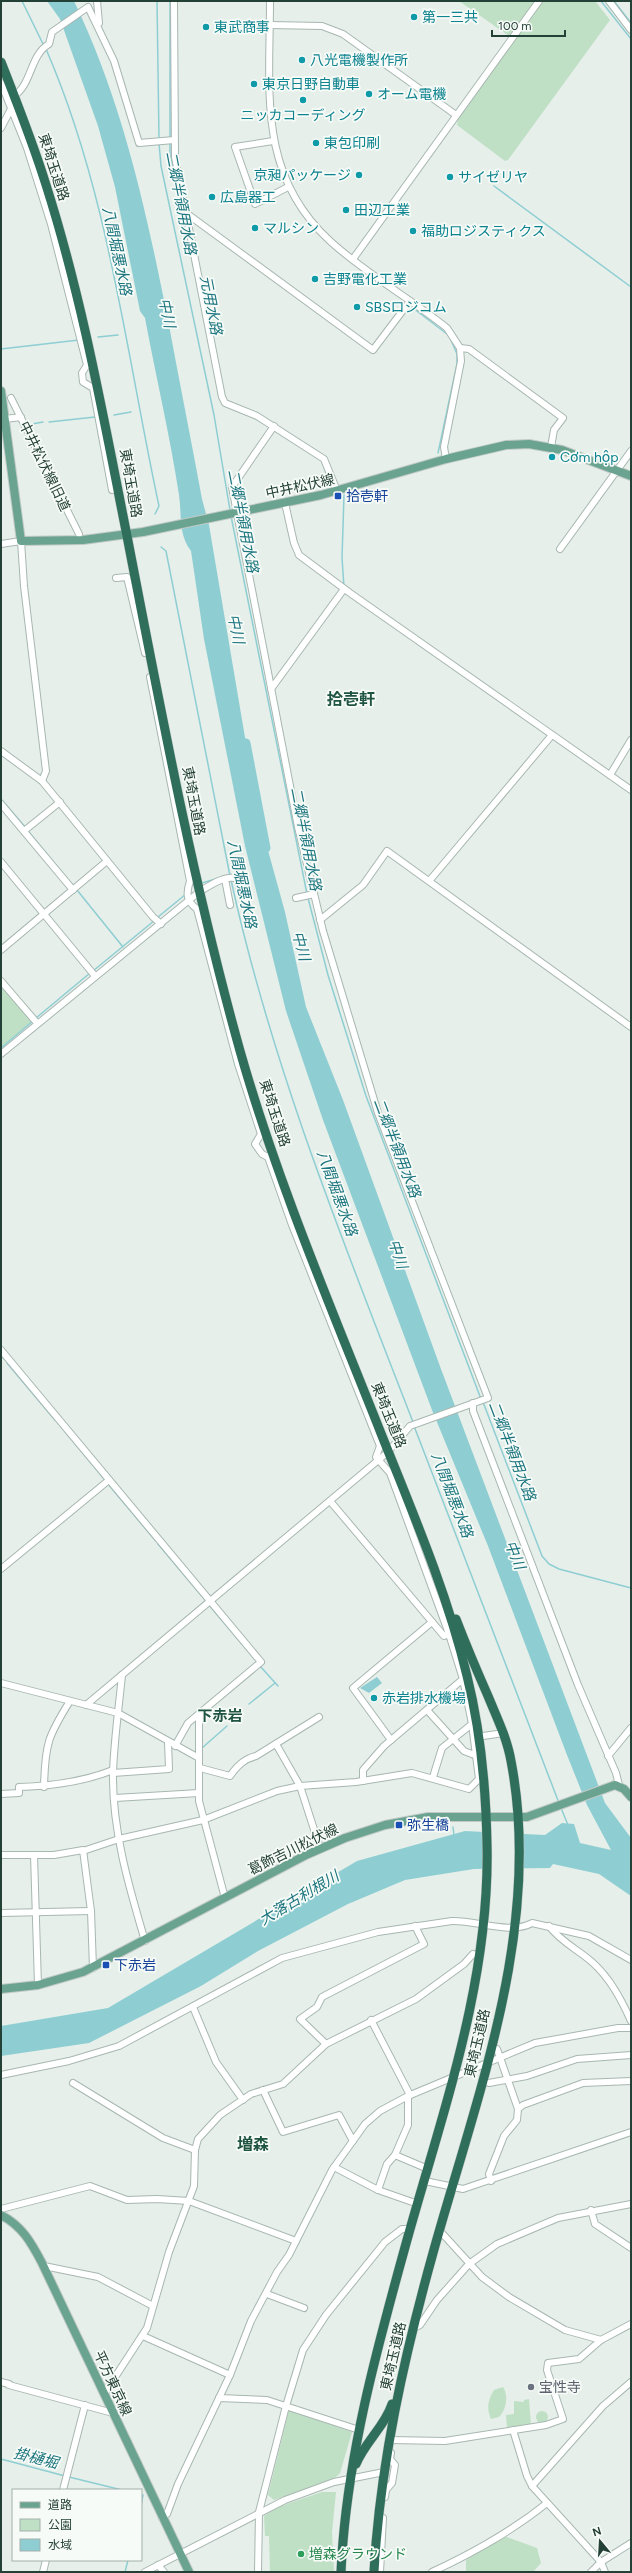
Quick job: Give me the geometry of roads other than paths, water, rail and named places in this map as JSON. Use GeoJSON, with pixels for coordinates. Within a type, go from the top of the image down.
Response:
{"type":"FeatureCollection","features":[{"type":"Feature","properties":{"kind":"highway","name":"東埼玉道路"},"geometry":{"type":"LineString","coordinates":[[1,62],[45,183],[81,309],[199,892],[243,1062],[281,1177],[418,1528],[504,1733],[511,1760],[517,1821],[518,1853],[514,1922],[487,2063],[414,2328],[401,2381],[379,2502],[374,2572]]}},
{"type":"Feature","properties":{"kind":"highway","name":"東埼玉道路"},"geometry":{"type":"LineString","coordinates":[[341,2572],[350,2479],[366,2397],[410,2229],[425,2181],[464,2036],[484,1916],[487,1867],[485,1781],[476,1737],[468,1678],[458,1643],[418,1528]]}},
{"type":"Feature","properties":{"kind":"highway"},"geometry":{"type":"LineString","coordinates":[[350,2479],[365,2444],[388,2414],[401,2381]]}},
{"type":"Feature","properties":{"kind":"main road"},"geometry":{"type":"LineString","coordinates":[[1,391],[21,541]]}},
{"type":"Feature","properties":{"kind":"main road","name":"中井松伏線"},"geometry":{"type":"LineString","coordinates":[[21,541],[83,540],[127,535],[337,491],[446,459],[506,445],[551,447],[631,476]]}},
{"type":"Feature","properties":{"kind":"main road"},"geometry":{"type":"LineString","coordinates":[[619,1785],[631,1797]]}},
{"type":"Feature","properties":{"kind":"main road","name":"葛飾吉川松伏線"},"geometry":{"type":"LineString","coordinates":[[1,1989],[38,1985],[73,1976],[93,1968],[320,1848],[362,1832],[413,1819],[445,1816],[517,1821],[610,1786],[619,1785]]}},
{"type":"Feature","properties":{"kind":"main road","name":"平方東京線"},"geometry":{"type":"LineString","coordinates":[[1,2215],[16,2223],[27,2234],[44,2266],[179,2554],[189,2572]]}},
{"type":"Feature","properties":{"kind":"street"},"geometry":{"type":"LineString","coordinates":[[97,1],[99,28]]}},
{"type":"Feature","properties":{"kind":"street"},"geometry":{"type":"LineString","coordinates":[[174,1],[175,157],[223,401],[257,416],[324,459],[337,491]]}},
{"type":"Feature","properties":{"kind":"street"},"geometry":{"type":"LineString","coordinates":[[270,1],[269,98],[273,141],[288,187],[318,230],[353,259],[447,328],[460,348],[460,368],[444,447],[446,459]]}},
{"type":"Feature","properties":{"kind":"street"},"geometry":{"type":"LineString","coordinates":[[353,259],[539,1]]}},
{"type":"Feature","properties":{"kind":"street"},"geometry":{"type":"LineString","coordinates":[[609,1],[631,30]]}},
{"type":"Feature","properties":{"kind":"street"},"geometry":{"type":"LineString","coordinates":[[14,96],[22,86],[41,48],[49,44],[52,32],[88,7],[114,61],[139,143],[174,140]]}},
{"type":"Feature","properties":{"kind":"street"},"geometry":{"type":"LineString","coordinates":[[270,25],[322,26],[343,34],[456,115]]}},
{"type":"Feature","properties":{"kind":"street"},"geometry":{"type":"LineString","coordinates":[[1,83],[12,107],[47,211],[73,301],[88,365],[82,373],[83,382],[92,388],[112,490]]}},
{"type":"Feature","properties":{"kind":"street"},"geometry":{"type":"LineString","coordinates":[[1,128],[12,107]]}},
{"type":"Feature","properties":{"kind":"street"},"geometry":{"type":"LineString","coordinates":[[273,141],[235,147],[255,204],[288,187]]}},
{"type":"Feature","properties":{"kind":"street"},"geometry":{"type":"LineString","coordinates":[[186,213],[373,350],[410,301]]}},
{"type":"Feature","properties":{"kind":"street"},"geometry":{"type":"LineString","coordinates":[[460,348],[469,349],[563,418],[554,430],[551,447]]}},
{"type":"Feature","properties":{"kind":"street","name":"中井松伏線旧道"},"geometry":{"type":"LineString","coordinates":[[11,398],[79,534]]}},
{"type":"Feature","properties":{"kind":"street"},"geometry":{"type":"LineString","coordinates":[[5,419],[21,417]]}},
{"type":"Feature","properties":{"kind":"street"},"geometry":{"type":"LineString","coordinates":[[86,1705],[388,1452],[410,1426],[488,1398],[378,1113],[320,920],[314,894],[272,689],[233,483],[274,426]]}},
{"type":"Feature","properties":{"kind":"street"},"geometry":{"type":"LineString","coordinates":[[560,549],[631,451]]}},
{"type":"Feature","properties":{"kind":"street"},"geometry":{"type":"LineString","coordinates":[[285,503],[296,550],[406,636],[552,734],[631,790]]}},
{"type":"Feature","properties":{"kind":"street"},"geometry":{"type":"LineString","coordinates":[[1,544],[21,541],[24,586],[46,771],[42,781]]}},
{"type":"Feature","properties":{"kind":"street"},"geometry":{"type":"LineString","coordinates":[[1,1855],[54,1855],[83,1851],[119,1839],[203,1820],[277,1791],[300,1786],[363,1781],[401,1773],[433,1777],[472,1789],[475,1781],[479,1779],[476,1737],[463,1679],[449,1634],[390,1473],[375,1455],[380,1446],[292,1225],[268,1157],[262,1154],[254,1144],[261,1134],[238,1064],[197,909],[189,900],[187,888],[190,882],[144,646],[137,625],[127,577],[116,578]]}},
{"type":"Feature","properties":{"kind":"street"},"geometry":{"type":"LineString","coordinates":[[272,689],[344,589]]}},
{"type":"Feature","properties":{"kind":"street"},"geometry":{"type":"LineString","coordinates":[[430,880],[552,734]]}},
{"type":"Feature","properties":{"kind":"street"},"geometry":{"type":"LineString","coordinates":[[610,775],[631,740]]}},
{"type":"Feature","properties":{"kind":"street"},"geometry":{"type":"LineString","coordinates":[[1,750],[42,781],[153,917],[161,924]]}},
{"type":"Feature","properties":{"kind":"street"},"geometry":{"type":"LineString","coordinates":[[24,831],[60,802]]}},
{"type":"Feature","properties":{"kind":"street"},"geometry":{"type":"LineString","coordinates":[[1,804],[73,890]]}},
{"type":"Feature","properties":{"kind":"street"},"geometry":{"type":"LineString","coordinates":[[320,920],[362,885],[387,851],[430,880],[631,1027]]}},
{"type":"Feature","properties":{"kind":"street"},"geometry":{"type":"LineString","coordinates":[[1,950],[107,861]]}},
{"type":"Feature","properties":{"kind":"street"},"geometry":{"type":"LineString","coordinates":[[1,862],[96,976]]}},
{"type":"Feature","properties":{"kind":"street"},"geometry":{"type":"LineString","coordinates":[[225,879],[230,905]]}},
{"type":"Feature","properties":{"kind":"street"},"geometry":{"type":"LineString","coordinates":[[1,1054],[199,892],[225,879],[237,879],[243,900],[247,902]]}},
{"type":"Feature","properties":{"kind":"street"},"geometry":{"type":"LineString","coordinates":[[296,898],[314,894]]}},
{"type":"Feature","properties":{"kind":"street"},"geometry":{"type":"LineString","coordinates":[[1,981],[37,1024]]}},
{"type":"Feature","properties":{"kind":"street"},"geometry":{"type":"LineString","coordinates":[[1,1350],[261,1662],[188,1723],[175,1746]]}},
{"type":"Feature","properties":{"kind":"street"},"geometry":{"type":"LineString","coordinates":[[473,1403],[473,1411],[575,1678],[619,1785]]}},
{"type":"Feature","properties":{"kind":"street"},"geometry":{"type":"LineString","coordinates":[[1,1570],[109,1480]]}},
{"type":"Feature","properties":{"kind":"street"},"geometry":{"type":"LineString","coordinates":[[330,1501],[444,1636],[449,1634]]}},
{"type":"Feature","properties":{"kind":"street"},"geometry":{"type":"LineString","coordinates":[[391,1740],[353,1688],[432,1622]]}},
{"type":"Feature","properties":{"kind":"street"},"geometry":{"type":"LineString","coordinates":[[122,1675],[113,1772],[115,1798],[119,1839],[132,1896],[145,1941]]}},
{"type":"Feature","properties":{"kind":"street"},"geometry":{"type":"LineString","coordinates":[[363,1781],[363,1770],[391,1740],[463,1679]]}},
{"type":"Feature","properties":{"kind":"street"},"geometry":{"type":"LineString","coordinates":[[1,1683],[118,1713],[199,1758]]}},
{"type":"Feature","properties":{"kind":"street"},"geometry":{"type":"LineString","coordinates":[[44,1787],[44,1759],[51,1731],[70,1701]]}},
{"type":"Feature","properties":{"kind":"street"},"geometry":{"type":"LineString","coordinates":[[427,1710],[464,1751],[477,1756]]}},
{"type":"Feature","properties":{"kind":"street"},"geometry":{"type":"LineString","coordinates":[[199,1714],[199,1793],[203,1820],[225,1898]]}},
{"type":"Feature","properties":{"kind":"street"},"geometry":{"type":"LineString","coordinates":[[200,1768],[230,1776],[237,1766],[248,1758],[276,1744],[319,1717]]}},
{"type":"Feature","properties":{"kind":"street"},"geometry":{"type":"LineString","coordinates":[[433,1777],[442,1748],[472,1724]]}},
{"type":"Feature","properties":{"kind":"street"},"geometry":{"type":"LineString","coordinates":[[608,1756],[631,1728]]}},
{"type":"Feature","properties":{"kind":"street"},"geometry":{"type":"LineString","coordinates":[[476,1737],[504,1733]]}},
{"type":"Feature","properties":{"kind":"street"},"geometry":{"type":"LineString","coordinates":[[1,1794],[19,1793],[19,1787],[44,1787],[113,1772],[169,1769],[168,1742]]}},
{"type":"Feature","properties":{"kind":"street"},"geometry":{"type":"LineString","coordinates":[[276,1744],[300,1786],[320,1848]]}},
{"type":"Feature","properties":{"kind":"street"},"geometry":{"type":"LineString","coordinates":[[115,1798],[199,1793]]}},
{"type":"Feature","properties":{"kind":"street"},"geometry":{"type":"LineString","coordinates":[[83,1851],[91,1911],[93,1968]]}},
{"type":"Feature","properties":{"kind":"street"},"geometry":{"type":"LineString","coordinates":[[34,1855],[38,1985]]}},
{"type":"Feature","properties":{"kind":"street"},"geometry":{"type":"LineString","coordinates":[[1,1913],[91,1911]]}},
{"type":"Feature","properties":{"kind":"street"},"geometry":{"type":"LineString","coordinates":[[1,2075],[69,2061],[119,2046],[282,1958],[378,1932],[465,1920],[483,1926],[514,1922],[525,1927],[532,1923],[550,1926],[600,1941],[631,1960]]}},
{"type":"Feature","properties":{"kind":"street"},"geometry":{"type":"LineString","coordinates":[[326,2044],[300,2020],[317,2007],[322,1997],[424,1944],[415,1926]]}},
{"type":"Feature","properties":{"kind":"street"},"geometry":{"type":"LineString","coordinates":[[550,1926],[559,1939],[573,1946],[600,1970],[615,1990],[631,2021]]}},
{"type":"Feature","properties":{"kind":"street"},"geometry":{"type":"LineString","coordinates":[[104,2394],[142,2336],[153,2306],[169,2252],[194,2186],[195,2150],[198,2139],[220,2115],[262,2090],[283,2084],[326,2044],[371,2020],[416,1999],[464,1964],[473,1954]]}},
{"type":"Feature","properties":{"kind":"street"},"geometry":{"type":"LineString","coordinates":[[193,2007],[216,2062],[243,2100]]}},
{"type":"Feature","properties":{"kind":"street"},"geometry":{"type":"LineString","coordinates":[[371,2020],[409,2095],[408,2126],[395,2155],[387,2164],[378,2190]]}},
{"type":"Feature","properties":{"kind":"street"},"geometry":{"type":"LineString","coordinates":[[162,2518],[167,2514],[184,2471],[230,2375],[252,2321],[296,2241],[334,2167],[365,2124],[380,2111],[409,2095],[535,2043],[618,2028],[631,2028]]}},
{"type":"Feature","properties":{"kind":"street"},"geometry":{"type":"LineString","coordinates":[[491,2181],[489,2174],[504,2136],[517,2120],[518,2109],[497,2049]]}},
{"type":"Feature","properties":{"kind":"street"},"geometry":{"type":"LineString","coordinates":[[489,2083],[527,2076],[577,2060],[631,2055]]}},
{"type":"Feature","properties":{"kind":"street"},"geometry":{"type":"LineString","coordinates":[[518,2109],[583,2083],[631,2081]]}},
{"type":"Feature","properties":{"kind":"street"},"geometry":{"type":"LineString","coordinates":[[73,2083],[163,2138],[195,2150]]}},
{"type":"Feature","properties":{"kind":"street"},"geometry":{"type":"LineString","coordinates":[[262,2090],[283,2132],[339,2115],[353,2141]]}},
{"type":"Feature","properties":{"kind":"street"},"geometry":{"type":"LineString","coordinates":[[425,2181],[452,2188],[464,2189],[631,2132]]}},
{"type":"Feature","properties":{"kind":"street"},"geometry":{"type":"LineString","coordinates":[[395,2155],[428,2169]]}},
{"type":"Feature","properties":{"kind":"street"},"geometry":{"type":"LineString","coordinates":[[334,2167],[378,2190],[418,2204]]}},
{"type":"Feature","properties":{"kind":"street"},"geometry":{"type":"LineString","coordinates":[[1,2209],[90,2186],[127,2200],[157,2198],[189,2201],[296,2241]]}},
{"type":"Feature","properties":{"kind":"street"},"geometry":{"type":"LineString","coordinates":[[414,2328],[420,2325],[437,2300],[469,2264],[497,2244],[521,2232],[558,2218],[592,2210],[631,2204]]}},
{"type":"Feature","properties":{"kind":"street"},"geometry":{"type":"LineString","coordinates":[[592,2210],[595,2224],[631,2248]]}},
{"type":"Feature","properties":{"kind":"street"},"geometry":{"type":"LineString","coordinates":[[258,2572],[259,2512],[299,2359],[317,2326],[384,2242],[402,2229],[410,2229]]}},
{"type":"Feature","properties":{"kind":"street"},"geometry":{"type":"LineString","coordinates":[[440,2232],[469,2264],[493,2286],[525,2308],[565,2330],[601,2340]]}},
{"type":"Feature","properties":{"kind":"street"},"geometry":{"type":"LineString","coordinates":[[44,2266],[98,2277],[153,2306]]}},
{"type":"Feature","properties":{"kind":"street"},"geometry":{"type":"LineString","coordinates":[[266,2294],[304,2308]]}},
{"type":"Feature","properties":{"kind":"street"},"geometry":{"type":"LineString","coordinates":[[380,2572],[386,2490],[392,2483],[395,2465],[390,2459],[391,2440],[445,2441],[546,2425],[563,2419],[547,2370],[548,2363],[579,2359],[601,2340],[631,2324]]}},
{"type":"Feature","properties":{"kind":"street"},"geometry":{"type":"LineString","coordinates":[[142,2336],[230,2375]]}},
{"type":"Feature","properties":{"kind":"street"},"geometry":{"type":"LineString","coordinates":[[1,2382],[113,2413]]}},
{"type":"Feature","properties":{"kind":"street"},"geometry":{"type":"LineString","coordinates":[[532,2486],[599,2411],[631,2382]]}},
{"type":"Feature","properties":{"kind":"street"},"geometry":{"type":"LineString","coordinates":[[219,2398],[267,2400],[356,2429]]}},
{"type":"Feature","properties":{"kind":"street"},"geometry":{"type":"LineString","coordinates":[[63,2489],[84,2405]]}},
{"type":"Feature","properties":{"kind":"street"},"geometry":{"type":"LineString","coordinates":[[513,2430],[527,2476],[532,2486],[601,2562],[605,2572]]}},
{"type":"Feature","properties":{"kind":"street"},"geometry":{"type":"LineString","coordinates":[[145,2572],[259,2512],[300,2493],[350,2479],[384,2472]]}},
{"type":"Feature","properties":{"kind":"street"},"geometry":{"type":"LineString","coordinates":[[432,2572],[492,2542],[522,2523],[547,2503]]}},
{"type":"Feature","properties":{"kind":"street"},"geometry":{"type":"LineString","coordinates":[[591,2572],[601,2562],[631,2543]]}},
{"type":"Feature","properties":{"kind":"street"},"geometry":{"type":"LineString","coordinates":[[43,2572],[46,2561]]}},
{"type":"Feature","properties":{"kind":"street"},"geometry":{"type":"LineString","coordinates":[[158,2565],[164,2572]]}},
{"type":"Feature","properties":{"kind":"water","name":"大落古利根川"},"geometry":{"type":"Polygon","coordinates":[[[47,1],[74,1],[106,78],[142,198],[168,320],[202,499],[209,525],[258,814],[285,912],[306,1007],[343,1100],[441,1369],[605,1803],[631,1838],[631,1896],[599,1874],[553,1864],[550,1868],[474,1869],[405,1880],[348,1904],[258,1951],[201,1986],[89,2043],[1,2056],[1,2026],[108,2008],[357,1861],[465,1831],[545,1835],[562,1823],[574,1824],[580,1843],[611,1850],[587,1805],[488,1546],[432,1410],[323,1120],[286,1011],[245,846],[204,639],[191,551],[182,531],[179,495],[167,429],[145,318],[140,311],[115,187],[98,126],[60,19],[47,1]]]}},
{"type":"Feature","properties":{"kind":"water"},"geometry":{"type":"Polygon","coordinates":[[[377,1677],[382,1683],[369,1693],[360,1688],[377,1677]]]}},
{"type":"Feature","properties":{"kind":"waterway","name":"八間堀悪水路"},"geometry":{"type":"LineString","coordinates":[[22,1],[44,46]]}},
{"type":"Feature","properties":{"kind":"waterway","name":"二郷半領用水路"},"geometry":{"type":"LineString","coordinates":[[157,1],[159,139]]}},
{"type":"Feature","properties":{"kind":"waterway","name":"元用水路"},"geometry":{"type":"LineString","coordinates":[[170,1],[170,139]]}},
{"type":"Feature","properties":{"kind":"waterway"},"geometry":{"type":"LineString","coordinates":[[601,1],[631,39]]}},
{"type":"Feature","properties":{"kind":"waterway"},"geometry":{"type":"LineString","coordinates":[[614,1],[631,23]]}},
{"type":"Feature","properties":{"kind":"waterway","name":"八間堀悪水路"},"geometry":{"type":"LineString","coordinates":[[46,49],[68,104],[86,160],[101,217],[114,274],[159,506],[155,514]]}},
{"type":"Feature","properties":{"kind":"waterway","name":"二郷半領用水路"},"geometry":{"type":"LineString","coordinates":[[159,143],[161,166],[214,415],[230,510]]}},
{"type":"Feature","properties":{"kind":"waterway","name":"元用水路"},"geometry":{"type":"LineString","coordinates":[[170,143],[170,155],[194,269]]}},
{"type":"Feature","properties":{"kind":"waterway"},"geometry":{"type":"LineString","coordinates":[[494,186],[631,287]]}},
{"type":"Feature","properties":{"kind":"waterway"},"geometry":{"type":"LineString","coordinates":[[409,305],[447,334]]}},
{"type":"Feature","properties":{"kind":"waterway"},"geometry":{"type":"LineString","coordinates":[[98,337],[118,335]]}},
{"type":"Feature","properties":{"kind":"waterway"},"geometry":{"type":"LineString","coordinates":[[1,349],[79,340]]}},
{"type":"Feature","properties":{"kind":"waterway"},"geometry":{"type":"LineString","coordinates":[[438,453],[457,364],[457,354],[451,340]]}},
{"type":"Feature","properties":{"kind":"waterway"},"geometry":{"type":"LineString","coordinates":[[114,415],[131,412]]}},
{"type":"Feature","properties":{"kind":"waterway"},"geometry":{"type":"LineString","coordinates":[[49,422],[95,417]]}},
{"type":"Feature","properties":{"kind":"waterway","name":"元用水路"},"geometry":{"type":"LineString","coordinates":[[254,418],[265,424]]}},
{"type":"Feature","properties":{"kind":"waterway"},"geometry":{"type":"LineString","coordinates":[[32,424],[43,422]]}},
{"type":"Feature","properties":{"kind":"waterway","name":"元用水路"},"geometry":{"type":"LineString","coordinates":[[322,461],[329,482]]}},
{"type":"Feature","properties":{"kind":"waterway"},"geometry":{"type":"LineString","coordinates":[[344,495],[342,558],[344,587]]}},
{"type":"Feature","properties":{"kind":"waterway","name":"二郷半領用水路"},"geometry":{"type":"LineString","coordinates":[[231,516],[307,894]]}},
{"type":"Feature","properties":{"kind":"waterway","name":"八間堀悪水路"},"geometry":{"type":"LineString","coordinates":[[161,547],[166,551],[230,876]]}},
{"type":"Feature","properties":{"kind":"waterway","name":"中川"},"geometry":{"type":"LineString","coordinates":[[246,743],[266,848]]}},
{"type":"Feature","properties":{"kind":"waterway"},"geometry":{"type":"LineString","coordinates":[[1,799],[26,828]]}},
{"type":"Feature","properties":{"kind":"waterway"},"geometry":{"type":"LineString","coordinates":[[28,831],[74,887]]}},
{"type":"Feature","properties":{"kind":"waterway"},"geometry":{"type":"LineString","coordinates":[[202,883],[219,878]]}},
{"type":"Feature","properties":{"kind":"waterway","name":"八間堀悪水路"},"geometry":{"type":"LineString","coordinates":[[231,880],[248,950],[288,1087],[336,1222],[413,1422]]}},
{"type":"Feature","properties":{"kind":"waterway"},"geometry":{"type":"LineString","coordinates":[[77,890],[123,947]]}},
{"type":"Feature","properties":{"kind":"waterway"},"geometry":{"type":"LineString","coordinates":[[158,917],[186,894]]}},
{"type":"Feature","properties":{"kind":"waterway","name":"二郷半領用水路"},"geometry":{"type":"LineString","coordinates":[[308,898],[328,975],[366,1096],[481,1399]]}},
{"type":"Feature","properties":{"kind":"waterway"},"geometry":{"type":"LineString","coordinates":[[93,971],[155,920]]}},
{"type":"Feature","properties":{"kind":"waterway"},"geometry":{"type":"LineString","coordinates":[[36,1018],[90,973]]}},
{"type":"Feature","properties":{"kind":"waterway"},"geometry":{"type":"LineString","coordinates":[[1,1048],[33,1021]]}},
{"type":"Feature","properties":{"kind":"waterway"},"geometry":{"type":"LineString","coordinates":[[1,1355],[4,1359]]}},
{"type":"Feature","properties":{"kind":"waterway"},"geometry":{"type":"LineString","coordinates":[[7,1363],[55,1420]]}},
{"type":"Feature","properties":{"kind":"waterway","name":"二郷半領用水路"},"geometry":{"type":"LineString","coordinates":[[483,1402],[542,1556],[549,1564],[559,1569],[631,1588]]}},
{"type":"Feature","properties":{"kind":"waterway"},"geometry":{"type":"LineString","coordinates":[[58,1423],[105,1480]]}},
{"type":"Feature","properties":{"kind":"waterway","name":"八間堀悪水路"},"geometry":{"type":"LineString","coordinates":[[414,1426],[559,1803]]}},
{"type":"Feature","properties":{"kind":"waterway"},"geometry":{"type":"LineString","coordinates":[[108,1484],[155,1540]]}},
{"type":"Feature","properties":{"kind":"waterway"},"geometry":{"type":"LineString","coordinates":[[158,1544],[206,1601]]}},
{"type":"Feature","properties":{"kind":"waterway"},"geometry":{"type":"LineString","coordinates":[[209,1605],[258,1663]]}},
{"type":"Feature","properties":{"kind":"waterway"},"geometry":{"type":"LineString","coordinates":[[260,1666],[278,1686]]}},
{"type":"Feature","properties":{"kind":"waterway"},"geometry":{"type":"LineString","coordinates":[[249,1704],[275,1683]]}},
{"type":"Feature","properties":{"kind":"waterway"},"geometry":{"type":"LineString","coordinates":[[202,1748],[227,1726]]}},
{"type":"Feature","properties":{"kind":"waterway","name":"八間堀悪水路"},"geometry":{"type":"LineString","coordinates":[[561,1808],[568,1825]]}},
{"type":"Feature","properties":{"kind":"waterway"},"geometry":{"type":"LineString","coordinates":[[453,1827],[454,1835]]}},
{"type":"Feature","properties":{"kind":"waterway","name":"掛樋堀"},"geometry":{"type":"LineString","coordinates":[[1,2459],[65,2476]]}},
{"type":"Feature","properties":{"kind":"waterway","name":"掛樋堀"},"geometry":{"type":"LineString","coordinates":[[69,2477],[118,2489]]}},
{"type":"Feature","properties":{"kind":"waterway","name":"掛樋堀"},"geometry":{"type":"LineString","coordinates":[[142,2495],[142,2500]]}},
{"type":"Feature","properties":{"kind":"waterway","name":"掛樋堀"},"geometry":{"type":"LineString","coordinates":[[125,2572],[128,2561]]}},
{"type":"Feature","properties":{"kind":"place","name":"第一三共"},"geometry":{"type":"Point","coordinates":[414,17]}},
{"type":"Feature","properties":{"kind":"place","name":"東武商事"},"geometry":{"type":"Point","coordinates":[206,27]}},
{"type":"Feature","properties":{"kind":"place","name":"八光電機製作所"},"geometry":{"type":"Point","coordinates":[302,60]}},
{"type":"Feature","properties":{"kind":"place","name":"東京日野自動車"},"geometry":{"type":"Point","coordinates":[254,84]}},
{"type":"Feature","properties":{"kind":"place","name":"オーム電機"},"geometry":{"type":"Point","coordinates":[369,94]}},
{"type":"Feature","properties":{"kind":"place","name":"ニッカコーディング"},"geometry":{"type":"Point","coordinates":[303,100]}},
{"type":"Feature","properties":{"kind":"place","name":"東包印刷"},"geometry":{"type":"Point","coordinates":[316,143]}},
{"type":"Feature","properties":{"kind":"place","name":"京昶パッケージ"},"geometry":{"type":"Point","coordinates":[359,175]}},
{"type":"Feature","properties":{"kind":"place","name":"サイゼリヤ"},"geometry":{"type":"Point","coordinates":[450,177]}},
{"type":"Feature","properties":{"kind":"place","name":"広島器工"},"geometry":{"type":"Point","coordinates":[212,197]}},
{"type":"Feature","properties":{"kind":"place","name":"田辺工業"},"geometry":{"type":"Point","coordinates":[346,210]}},
{"type":"Feature","properties":{"kind":"place","name":"マルシン"},"geometry":{"type":"Point","coordinates":[255,228]}},
{"type":"Feature","properties":{"kind":"place","name":"福助ロジスティクス"},"geometry":{"type":"Point","coordinates":[413,231]}},
{"type":"Feature","properties":{"kind":"place","name":"吉野電化工業"},"geometry":{"type":"Point","coordinates":[315,279]}},
{"type":"Feature","properties":{"kind":"place","name":"SBSロジコム"},"geometry":{"type":"Point","coordinates":[357,307]}},
{"type":"Feature","properties":{"kind":"place","name":"Cơm hộp"},"geometry":{"type":"Point","coordinates":[552,457]}},
{"type":"Feature","properties":{"kind":"place","name":"拾壱軒"},"geometry":{"type":"Point","coordinates":[338,496]}},
{"type":"Feature","properties":{"kind":"place","name":"赤岩排水機場"},"geometry":{"type":"Point","coordinates":[374,1698]}},
{"type":"Feature","properties":{"kind":"place","name":"弥生橋"},"geometry":{"type":"Point","coordinates":[399,1825]}},
{"type":"Feature","properties":{"kind":"place","name":"下赤岩"},"geometry":{"type":"Point","coordinates":[106,1965]}},
{"type":"Feature","properties":{"kind":"place","name":"宝性寺"},"geometry":{"type":"Point","coordinates":[531,2387]}},
{"type":"Feature","properties":{"kind":"place","name":"増森グラウンド"},"geometry":{"type":"Point","coordinates":[301,2554]}},
{"type":"Feature","properties":{"kind":"district","name":"拾壱軒"},"geometry":{"type":"Point","coordinates":[351,699]}},
{"type":"Feature","properties":{"kind":"district","name":"下赤岩"},"geometry":{"type":"Point","coordinates":[220,1716]}},
{"type":"Feature","properties":{"kind":"district","name":"増森"},"geometry":{"type":"Point","coordinates":[253,2144]}}]}
